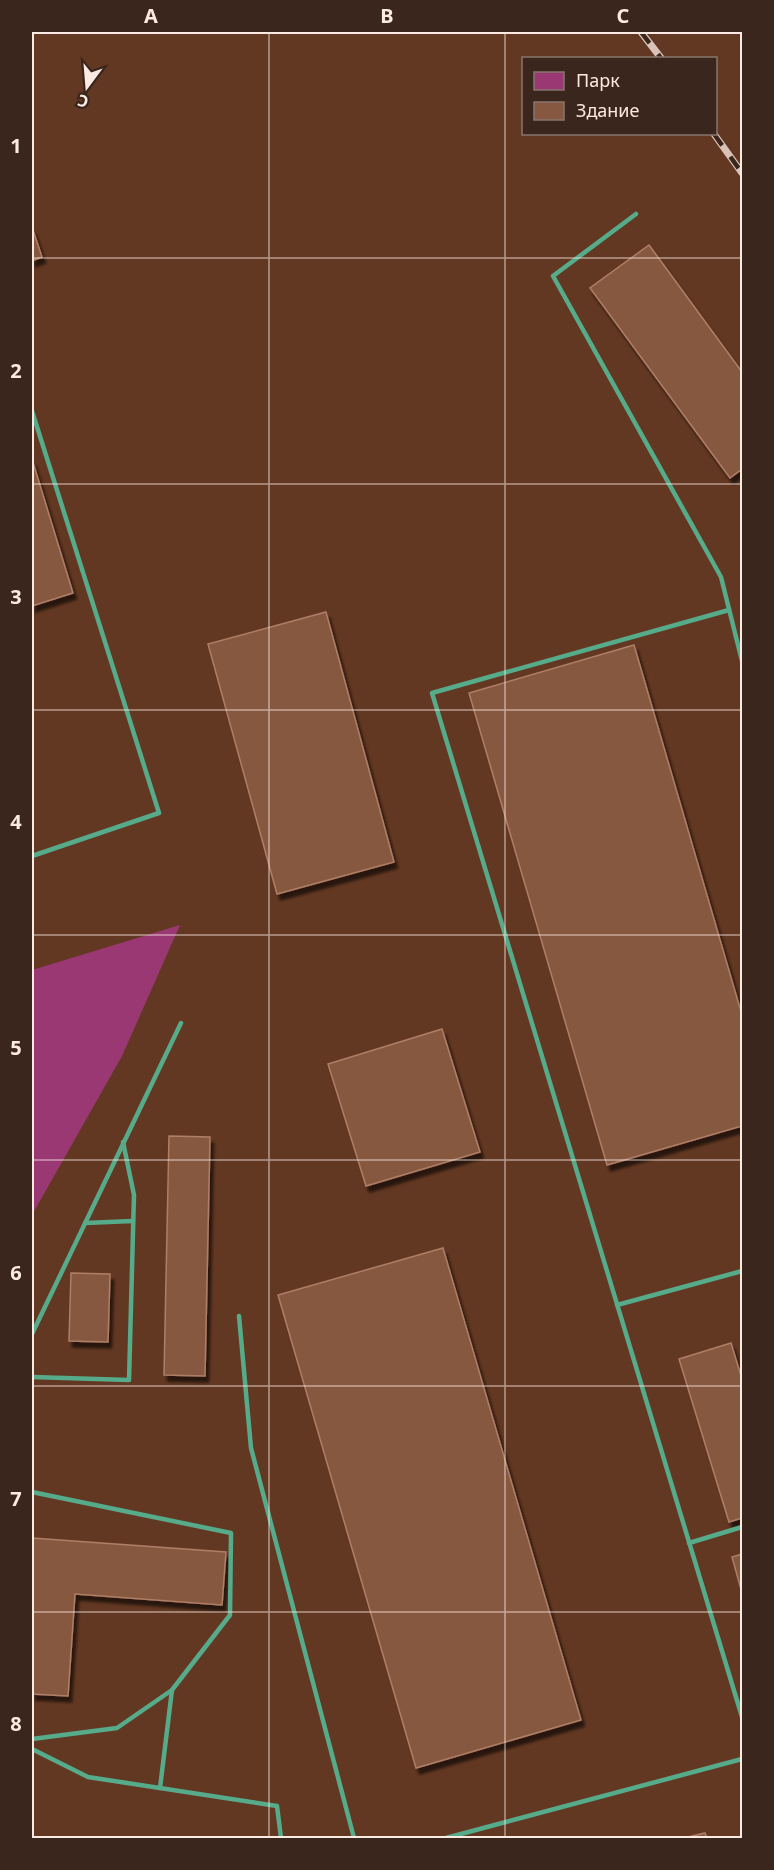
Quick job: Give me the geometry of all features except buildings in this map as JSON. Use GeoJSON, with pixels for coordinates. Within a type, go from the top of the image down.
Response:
{"type":"FeatureCollection","features":[{"type":"Feature","properties":{"kind":"lane"},"geometry":{"type":"LineString","coordinates":[[636,214],[553,276],[721,577],[742,661]]}},
{"type":"Feature","properties":{"kind":"lane"},"geometry":{"type":"LineString","coordinates":[[32,411],[159,813],[32,856]]}},
{"type":"Feature","properties":{"kind":"lane"},"geometry":{"type":"LineString","coordinates":[[729,610],[432,693],[689,1543],[742,1710],[742,1717]]}},
{"type":"Feature","properties":{"kind":"lane"},"geometry":{"type":"LineString","coordinates":[[32,1334],[181,1023]]}},
{"type":"Feature","properties":{"kind":"lane"},"geometry":{"type":"LineString","coordinates":[[32,1377],[129,1380],[134,1195],[123,1142]]}},
{"type":"Feature","properties":{"kind":"lane"},"geometry":{"type":"LineString","coordinates":[[85,1223],[133,1221]]}},
{"type":"Feature","properties":{"kind":"lane"},"geometry":{"type":"LineString","coordinates":[[617,1305],[742,1271]]}},
{"type":"Feature","properties":{"kind":"lane"},"geometry":{"type":"LineString","coordinates":[[239,1316],[251,1448],[354,1839]]}},
{"type":"Feature","properties":{"kind":"lane"},"geometry":{"type":"LineString","coordinates":[[32,1492],[231,1533],[230,1614],[172,1690],[117,1728],[32,1739]]}},
{"type":"Feature","properties":{"kind":"lane"},"geometry":{"type":"LineString","coordinates":[[689,1543],[742,1527]]}},
{"type":"Feature","properties":{"kind":"lane"},"geometry":{"type":"LineString","coordinates":[[160,1788],[172,1690]]}},
{"type":"Feature","properties":{"kind":"lane"},"geometry":{"type":"LineString","coordinates":[[32,1749],[88,1777],[277,1806],[282,1839]]}},
{"type":"Feature","properties":{"kind":"lane"},"geometry":{"type":"LineString","coordinates":[[447,1839],[742,1759]]}},
{"type":"Feature","properties":{"kind":"green space"},"geometry":{"type":"Polygon","coordinates":[[[180,925],[122,1056],[32,1215],[32,970],[180,925]]]}},
{"type":"Feature","properties":{"kind":"railway"},"geometry":{"type":"LineString","coordinates":[[641,32],[660,57]]}},
{"type":"Feature","properties":{"kind":"railway"},"geometry":{"type":"LineString","coordinates":[[715,135],[742,173]]}}]}
